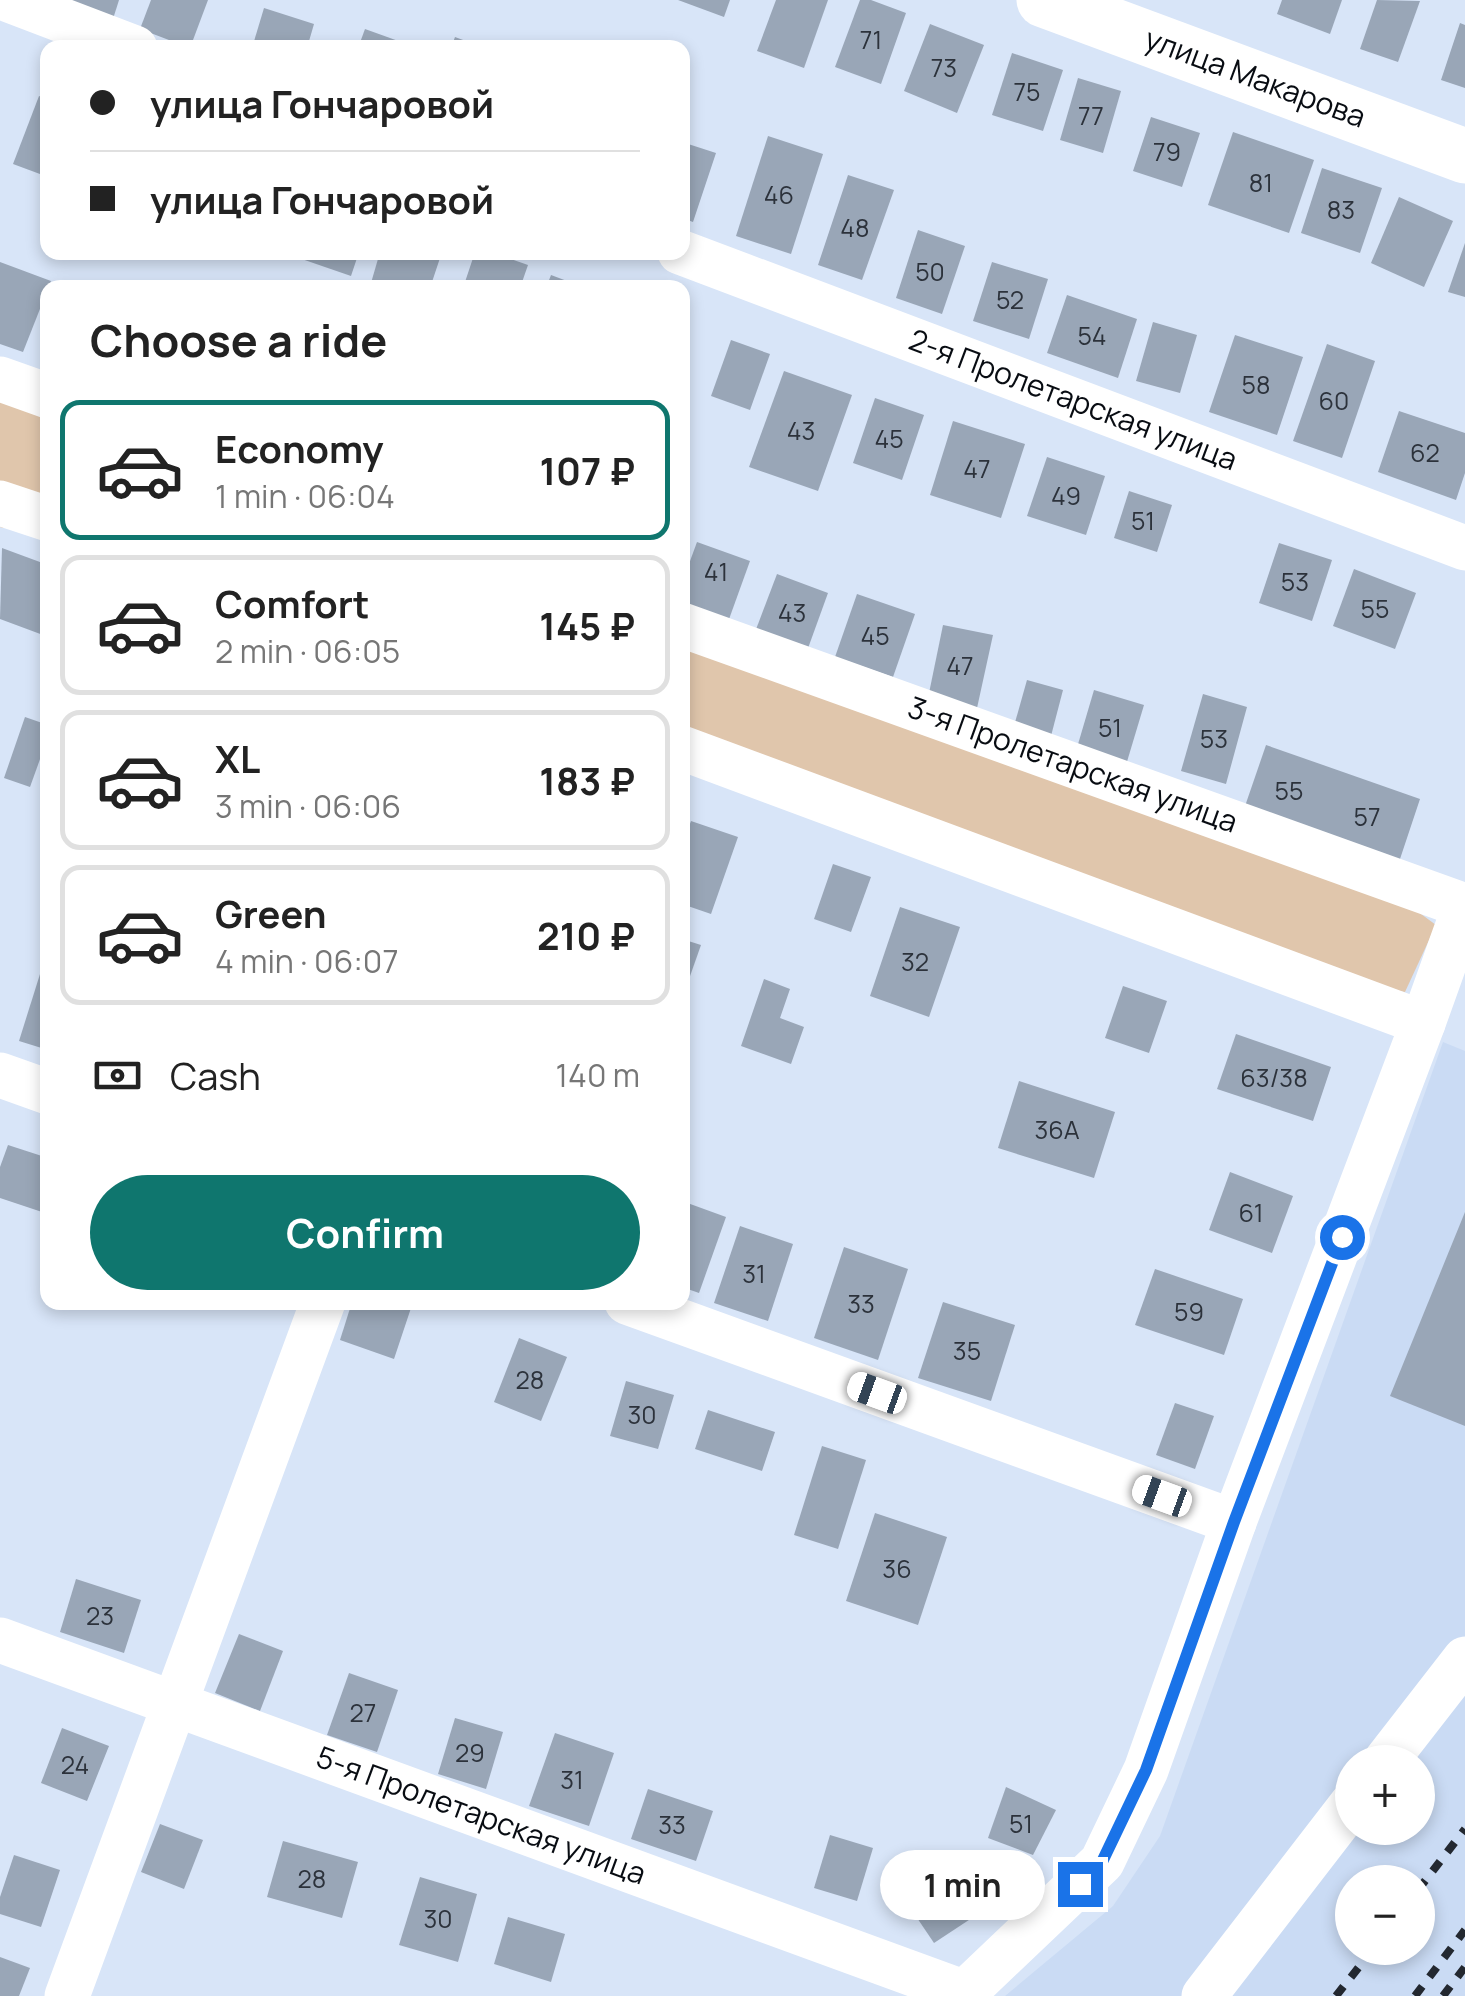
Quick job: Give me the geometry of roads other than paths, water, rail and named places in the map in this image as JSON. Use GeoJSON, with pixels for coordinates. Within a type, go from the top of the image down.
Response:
{"type":"FeatureCollection","features":[{"type":"Feature","properties":{"kind":"main road","name":"улица Макарова"},"geometry":{"type":"LineString","coordinates":[[1044,0],[1465,156]]}},
{"type":"Feature","properties":{"kind":"street"},"geometry":{"type":"LineString","coordinates":[[9,0],[114,40]]}},
{"type":"Feature","properties":{"kind":"street","name":"2-я Пролетарская улица"},"geometry":{"type":"LineString","coordinates":[[690,256],[1465,548]]}},
{"type":"Feature","properties":{"kind":"street"},"geometry":{"type":"LineString","coordinates":[[0,379],[40,393]]}},
{"type":"Feature","properties":{"kind":"street"},"geometry":{"type":"LineString","coordinates":[[0,502],[40,517]]}},
{"type":"Feature","properties":{"kind":"street","name":"3-я Пролетарская улица"},"geometry":{"type":"LineString","coordinates":[[690,627],[1465,906]]}},
{"type":"Feature","properties":{"kind":"street"},"geometry":{"type":"LineString","coordinates":[[690,751],[1423,1023]]}},
{"type":"Feature","properties":{"kind":"street"},"geometry":{"type":"LineString","coordinates":[[963,1994],[1102,1862],[1146,1770],[1234,1522],[1465,906]]}},
{"type":"Feature","properties":{"kind":"street"},"geometry":{"type":"LineString","coordinates":[[0,1075],[40,1089]]}},
{"type":"Feature","properties":{"kind":"street"},"geometry":{"type":"LineString","coordinates":[[67,1996],[319,1310]]}},
{"type":"Feature","properties":{"kind":"street"},"geometry":{"type":"LineString","coordinates":[[649,1310],[1234,1522]]}},
{"type":"Feature","properties":{"kind":"street","name":"5-я Пролетарская улица"},"geometry":{"type":"LineString","coordinates":[[0,1640],[963,1994]]}},
{"type":"Feature","properties":{"kind":"street"},"geometry":{"type":"LineString","coordinates":[[1398,1745],[1465,1659]]}},
{"type":"Feature","properties":{"kind":"street"},"geometry":{"type":"LineString","coordinates":[[1204,1996],[1335,1826]]}},
{"type":"Feature","properties":{"kind":"railway"},"geometry":{"type":"LineString","coordinates":[[1435,1868],[1465,1829]]}},
{"type":"Feature","properties":{"kind":"railway"},"geometry":{"type":"LineString","coordinates":[[1415,1996],[1465,1930]]}},
{"type":"Feature","properties":{"kind":"railway"},"geometry":{"type":"LineString","coordinates":[[1336,1996],[1361,1965]]}},
{"type":"Feature","properties":{"kind":"railway"},"geometry":{"type":"LineString","coordinates":[[1443,1996],[1465,1967]]}}]}
